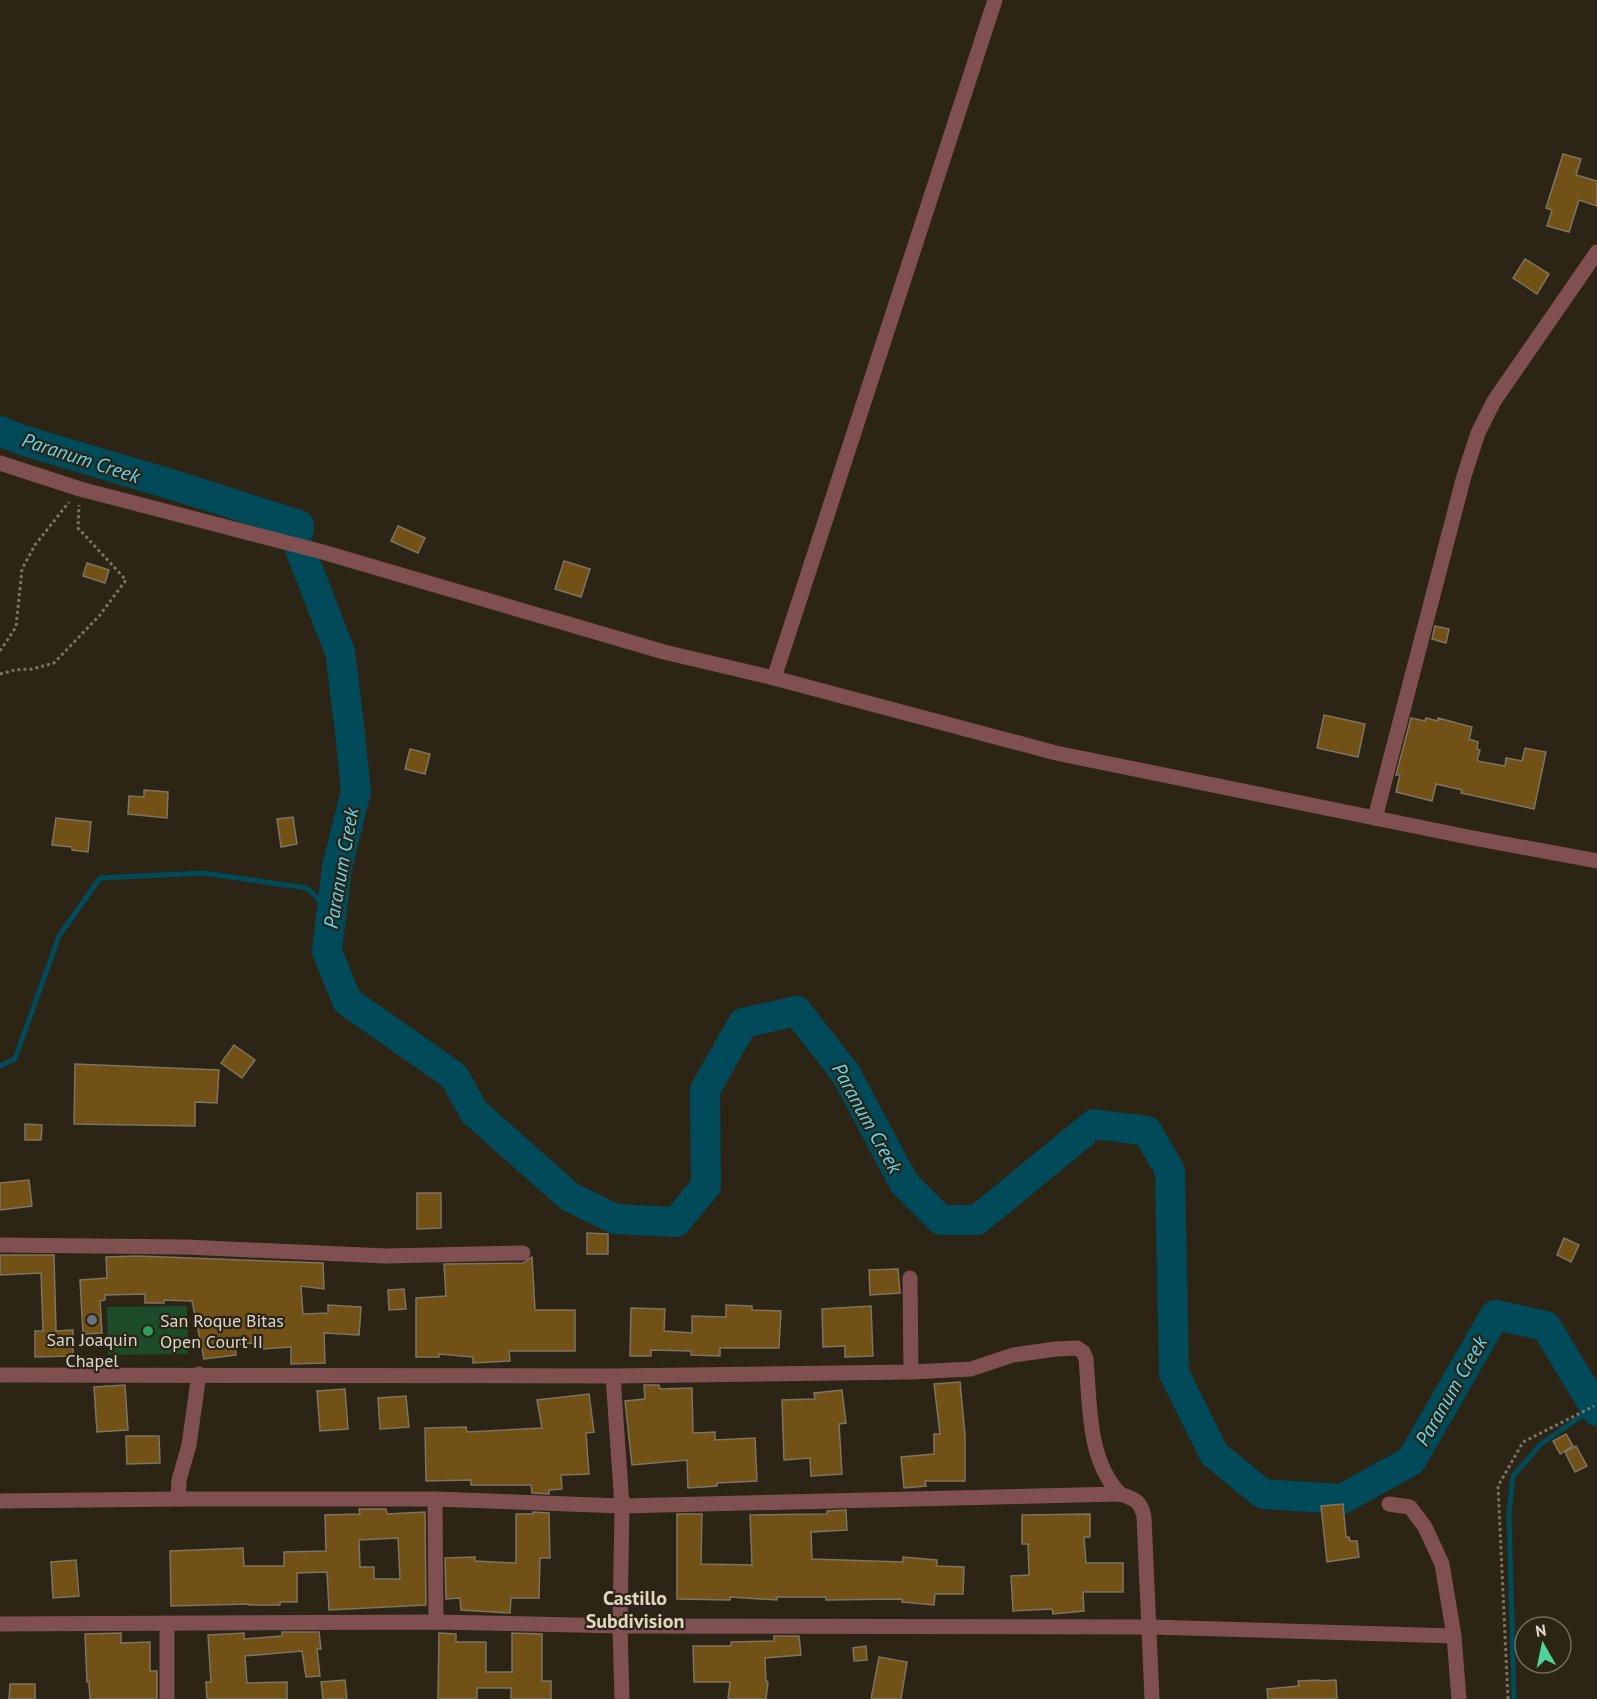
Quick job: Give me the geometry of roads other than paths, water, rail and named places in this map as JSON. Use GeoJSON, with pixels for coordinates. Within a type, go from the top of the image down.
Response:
{"type":"FeatureCollection","features":[{"type":"Feature","properties":{"kind":"street"},"geometry":{"type":"LineString","coordinates":[[774,678],[995,0]]}},
{"type":"Feature","properties":{"kind":"street"},"geometry":{"type":"LineString","coordinates":[[1375,818],[1464,476],[1478,433],[1494,401],[1597,252]]}},
{"type":"Feature","properties":{"kind":"street"},"geometry":{"type":"LineString","coordinates":[[0,463],[80,489],[319,551],[664,652],[774,678],[1056,753],[1597,861]]}},
{"type":"Feature","properties":{"kind":"street"},"geometry":{"type":"LineString","coordinates":[[0,1245],[186,1247],[386,1256],[523,1252]]}},
{"type":"Feature","properties":{"kind":"street"},"geometry":{"type":"LineString","coordinates":[[910,1278],[911,1372]]}},
{"type":"Feature","properties":{"kind":"street"},"geometry":{"type":"LineString","coordinates":[[0,1375],[613,1376],[911,1372],[970,1369],[1013,1355],[1077,1348],[1083,1352],[1086,1359],[1096,1451],[1111,1485],[1120,1494]]}},
{"type":"Feature","properties":{"kind":"street"},"geometry":{"type":"LineString","coordinates":[[178,1498],[179,1480],[189,1444],[199,1374]]}},
{"type":"Feature","properties":{"kind":"street"},"geometry":{"type":"LineString","coordinates":[[613,1376],[622,1506],[620,1626],[622,1699]]}},
{"type":"Feature","properties":{"kind":"street"},"geometry":{"type":"LineString","coordinates":[[0,1501],[178,1498],[435,1499],[622,1506],[1120,1494],[1134,1499],[1141,1504],[1143,1510],[1152,1699]]}},
{"type":"Feature","properties":{"kind":"street"},"geometry":{"type":"LineString","coordinates":[[435,1499],[436,1622]]}},
{"type":"Feature","properties":{"kind":"street"},"geometry":{"type":"LineString","coordinates":[[1389,1504],[1410,1508],[1425,1527],[1442,1564],[1454,1636],[1459,1699]]}},
{"type":"Feature","properties":{"kind":"street"},"geometry":{"type":"LineString","coordinates":[[0,1624],[436,1622],[620,1626],[1150,1627],[1454,1636]]}},
{"type":"Feature","properties":{"kind":"street"},"geometry":{"type":"LineString","coordinates":[[167,1623],[167,1699]]}},
{"type":"Feature","properties":{"kind":"waterway","name":"Paranum Creek"},"geometry":{"type":"LineString","coordinates":[[0,431],[22,440],[299,525],[299,529]]}},
{"type":"Feature","properties":{"kind":"waterway","name":"Paranum Creek"},"geometry":{"type":"LineString","coordinates":[[300,549],[340,652],[356,791],[337,867],[327,951],[347,1001],[454,1076],[474,1112],[570,1197],[615,1219],[676,1222],[706,1186],[705,1090],[743,1023],[797,1011],[846,1074],[904,1183],[941,1220],[977,1220],[1094,1124],[1147,1131],[1170,1171],[1174,1373],[1214,1454],[1263,1494],[1342,1499],[1411,1461],[1495,1315],[1546,1326],[1597,1411]]}},
{"type":"Feature","properties":{"kind":"waterway"},"geometry":{"type":"LineString","coordinates":[[0,1066],[15,1059],[59,936],[100,878],[203,873],[307,888],[332,912]]}},
{"type":"Feature","properties":{"kind":"waterway"},"geometry":{"type":"LineString","coordinates":[[1514,1699],[1509,1512],[1513,1476],[1541,1444],[1597,1403]]}},
{"type":"Feature","properties":{"kind":"place","name":"San Joaquin Chapel"},"geometry":{"type":"Point","coordinates":[92,1320]}},
{"type":"Feature","properties":{"kind":"place","name":"San Roque Bitas Open Court II"},"geometry":{"type":"Point","coordinates":[148,1331]}},
{"type":"Feature","properties":{"kind":"district","name":"Castillo Subdivision"},"geometry":{"type":"Point","coordinates":[635,1610]}}]}
